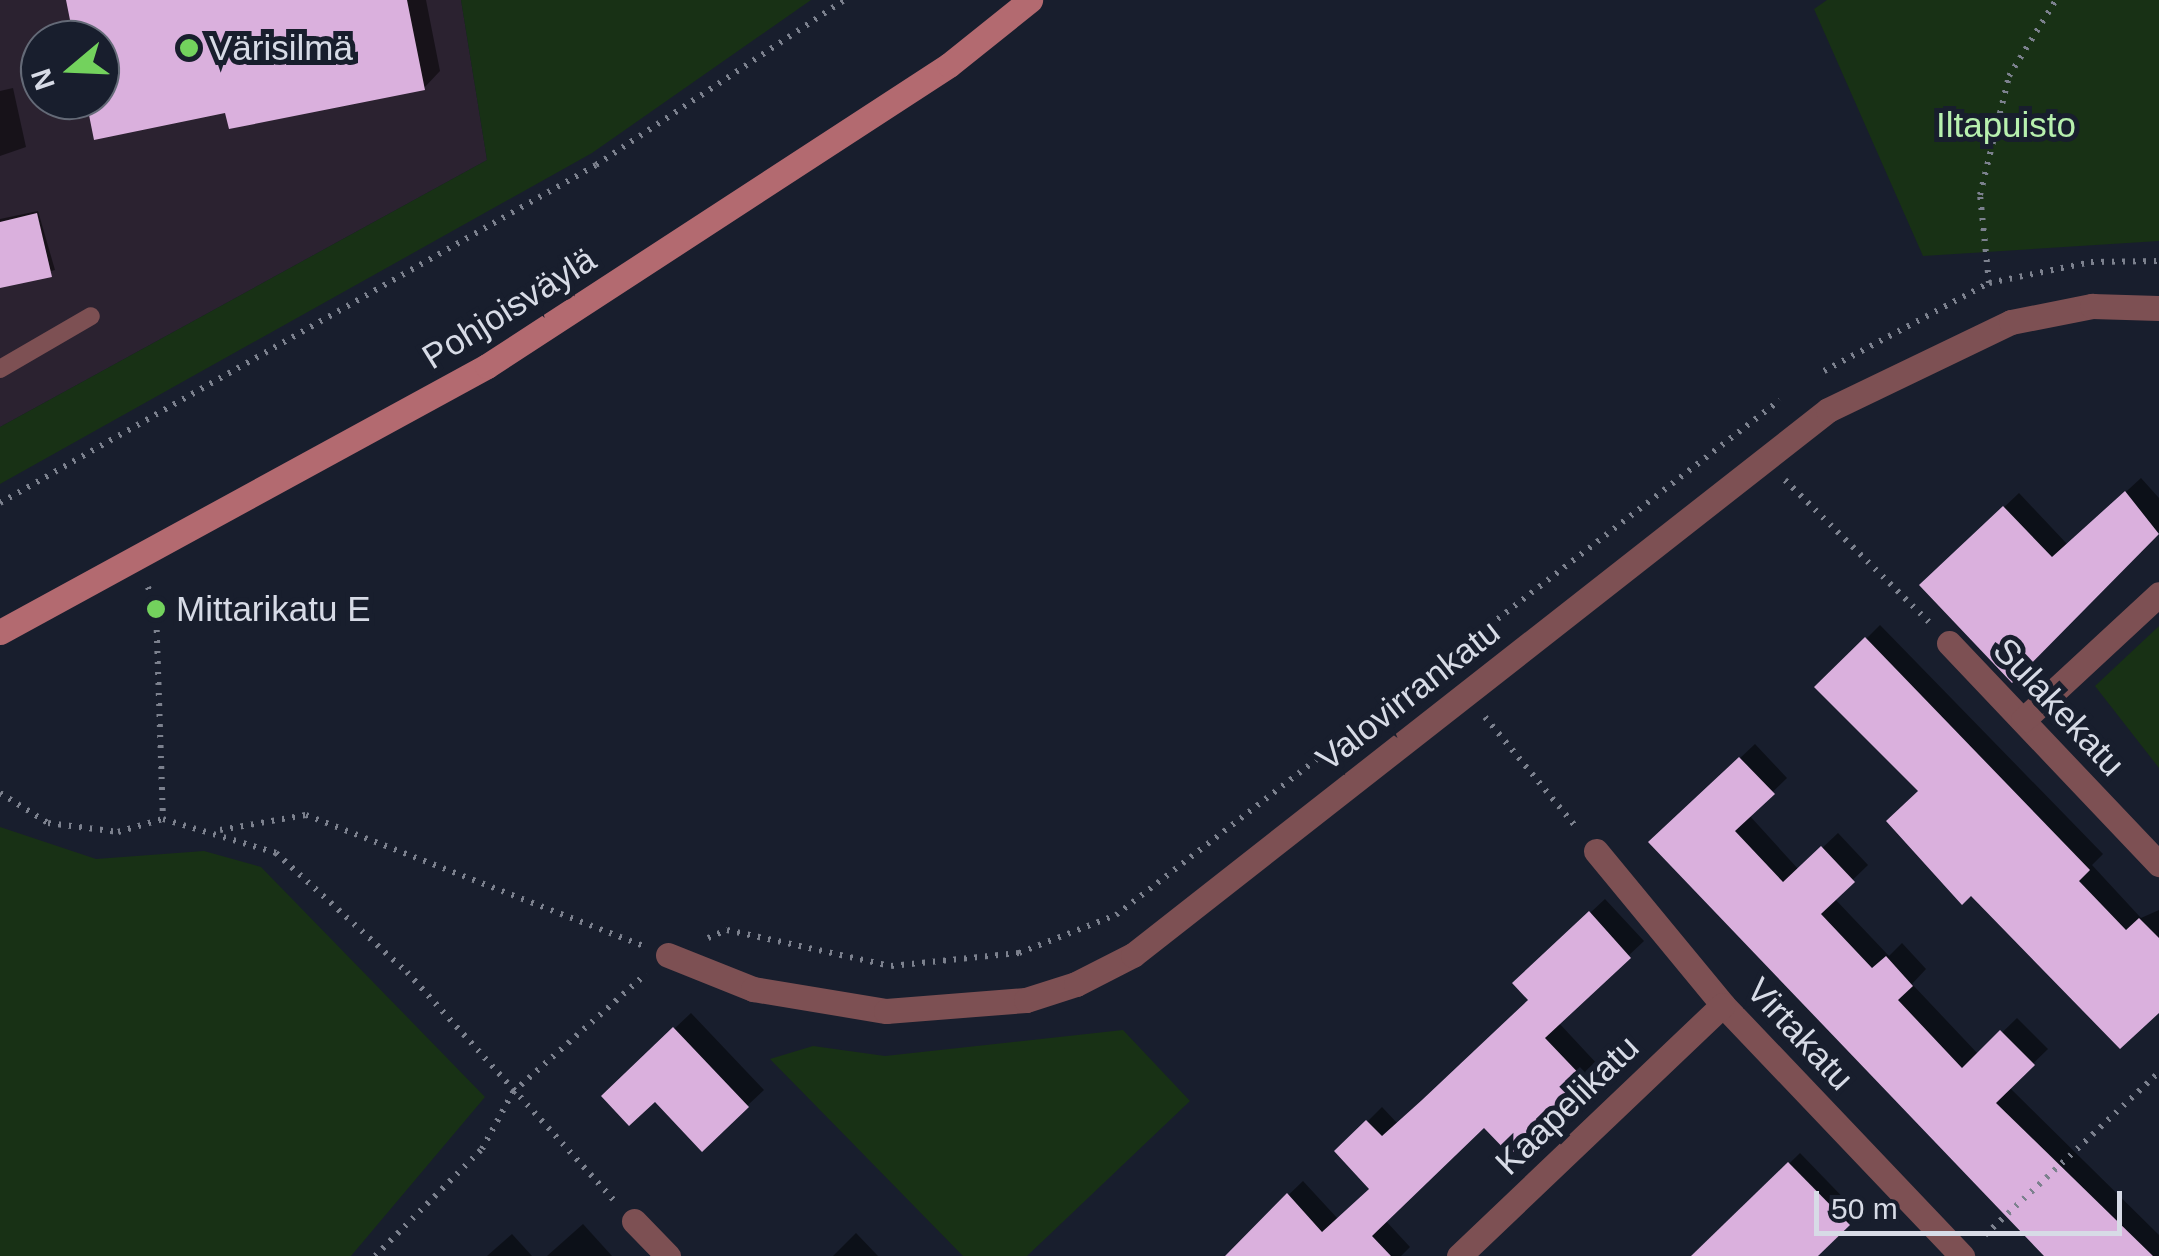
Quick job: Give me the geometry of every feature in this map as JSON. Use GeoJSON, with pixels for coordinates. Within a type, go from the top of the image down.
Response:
{"type":"FeatureCollection","features":[{"type":"Feature","properties":{"kind":"main road","name":"Pohjoisväylä"},"geometry":{"type":"LineString","coordinates":[[0,632],[138,563],[487,366],[949,66],[1030,0]]}},
{"type":"Feature","properties":{"kind":"street","name":"Valovirrankatu"},"geometry":{"type":"LineString","coordinates":[[668,955],[754,989],[886,1010],[1026,1000],[1076,984],[1133,955],[1828,410],[2011,322],[2092,306],[2159,308]]}},
{"type":"Feature","properties":{"kind":"street"},"geometry":{"type":"LineString","coordinates":[[2023,720],[2159,594]]}},
{"type":"Feature","properties":{"kind":"street","name":"Sulakekatu"},"geometry":{"type":"LineString","coordinates":[[1949,643],[2159,864]]}},
{"type":"Feature","properties":{"kind":"street","name":"Virtakatu"},"geometry":{"type":"LineString","coordinates":[[1596,851],[1723,1005],[1962,1256]]}},
{"type":"Feature","properties":{"kind":"street","name":"Kaapelikatu"},"geometry":{"type":"LineString","coordinates":[[1458,1256],[1723,1005]]}},
{"type":"Feature","properties":{"kind":"street"},"geometry":{"type":"LineString","coordinates":[[634,1222],[668,1256]]}},
{"type":"Feature","properties":{"kind":"lane"},"geometry":{"type":"LineString","coordinates":[[0,369],[91,316]]}},
{"type":"Feature","properties":{"kind":"path"},"geometry":{"type":"LineString","coordinates":[[0,503],[596,165],[844,0]]}},
{"type":"Feature","properties":{"kind":"path"},"geometry":{"type":"LineString","coordinates":[[1989,283],[1980,195],[2009,76],[2056,0]]}},
{"type":"Feature","properties":{"kind":"path"},"geometry":{"type":"LineString","coordinates":[[1806,380],[1989,283],[2091,262],[2159,261]]}},
{"type":"Feature","properties":{"kind":"path"},"geometry":{"type":"LineString","coordinates":[[376,1256],[482,1149],[513,1092],[668,955],[726,930],[891,966],[1062,941],[1116,916],[1793,390]]}},
{"type":"Feature","properties":{"kind":"path"},"geometry":{"type":"LineString","coordinates":[[1740,431],[1949,643]]}},
{"type":"Feature","properties":{"kind":"path"},"geometry":{"type":"LineString","coordinates":[[138,563],[156,609],[163,819]]}},
{"type":"Feature","properties":{"kind":"path"},"geometry":{"type":"LineString","coordinates":[[1440,664],[1596,851]]}},
{"type":"Feature","properties":{"kind":"path"},"geometry":{"type":"LineString","coordinates":[[0,793],[48,823],[118,832],[163,819],[218,830],[276,853],[407,972],[634,1222]]}},
{"type":"Feature","properties":{"kind":"path"},"geometry":{"type":"LineString","coordinates":[[218,830],[306,815],[668,955]]}},
{"type":"Feature","properties":{"kind":"path"},"geometry":{"type":"LineString","coordinates":[[1962,1256],[2159,1072]]}},
{"type":"Feature","properties":{"kind":"shaded area"},"geometry":{"type":"Polygon","coordinates":[[[0,0],[461,0],[487,160],[0,427],[0,0]]]}},
{"type":"Feature","properties":{"kind":"green space"},"geometry":{"type":"Polygon","coordinates":[[[461,0],[811,0],[592,153],[0,484],[0,427],[487,160],[461,0]]]}},
{"type":"Feature","properties":{"kind":"green space","name":"Iltapuisto"},"geometry":{"type":"Polygon","coordinates":[[[1827,0],[2159,0],[2159,241],[1923,256],[1814,9],[1827,0]]]}},
{"type":"Feature","properties":{"kind":"green space"},"geometry":{"type":"Polygon","coordinates":[[[2159,626],[2159,768],[2095,686],[2159,626]]]}},
{"type":"Feature","properties":{"kind":"green space"},"geometry":{"type":"Polygon","coordinates":[[[0,827],[96,859],[204,851],[261,867],[485,1097],[351,1256],[0,1256],[0,827]]]}},
{"type":"Feature","properties":{"kind":"green space"},"geometry":{"type":"Polygon","coordinates":[[[1123,1030],[1190,1101],[1027,1256],[963,1256],[770,1059],[813,1046],[885,1056],[1123,1030]]]}},
{"type":"Feature","properties":{"kind":"building"},"geometry":{"type":"Polygon","coordinates":[[[66,0],[407,0],[425,90],[229,129],[225,113],[94,140],[90,120],[120,120],[120,20],[70,20],[66,0]]]}},
{"type":"Feature","properties":{"kind":"building"},"geometry":{"type":"Polygon","coordinates":[[[37,213],[52,277],[0,288],[0,222],[37,213]]]}},
{"type":"Feature","properties":{"kind":"building"},"geometry":{"type":"Polygon","coordinates":[[[2125,491],[2159,534],[2012,683],[1919,585],[2003,506],[2052,557],[2125,491]]]}},
{"type":"Feature","properties":{"kind":"building"},"geometry":{"type":"Polygon","coordinates":[[[1865,637],[2090,870],[2079,881],[2126,930],[2139,918],[2159,938],[2159,1013],[2120,1049],[1971,896],[1962,905],[1886,821],[1918,791],[1814,687],[1865,637]]]}},
{"type":"Feature","properties":{"kind":"building"},"geometry":{"type":"Polygon","coordinates":[[[1739,757],[1775,794],[1735,831],[1783,882],[1821,846],[1855,882],[1821,914],[1872,968],[1886,956],[1913,986],[1898,1000],[1962,1068],[2000,1030],[2035,1065],[1996,1103],[2153,1256],[2044,1256],[1648,842],[1739,757]]]}},
{"type":"Feature","properties":{"kind":"building"},"geometry":{"type":"Polygon","coordinates":[[[1589,911],[1631,958],[1545,1038],[1587,1082],[1510,1155],[1484,1128],[1372,1236],[1391,1256],[1225,1256],[1287,1193],[1322,1232],[1369,1189],[1334,1151],[1366,1120],[1382,1136],[1422,1100],[1528,1000],[1512,983],[1589,911]]]}},
{"type":"Feature","properties":{"kind":"building"},"geometry":{"type":"Polygon","coordinates":[[[673,1027],[749,1107],[702,1152],[655,1102],[629,1126],[601,1096],[673,1027]]]}},
{"type":"Feature","properties":{"kind":"building"},"geometry":{"type":"Polygon","coordinates":[[[1788,1162],[1850,1225],[1818,1256],[1691,1256],[1788,1162]]]}},
{"type":"Feature","properties":{"kind":"place","name":"Värisilmä"},"geometry":{"type":"Point","coordinates":[189,48]}},
{"type":"Feature","properties":{"kind":"place","name":"Mittarikatu E"},"geometry":{"type":"Point","coordinates":[156,609]}}]}
